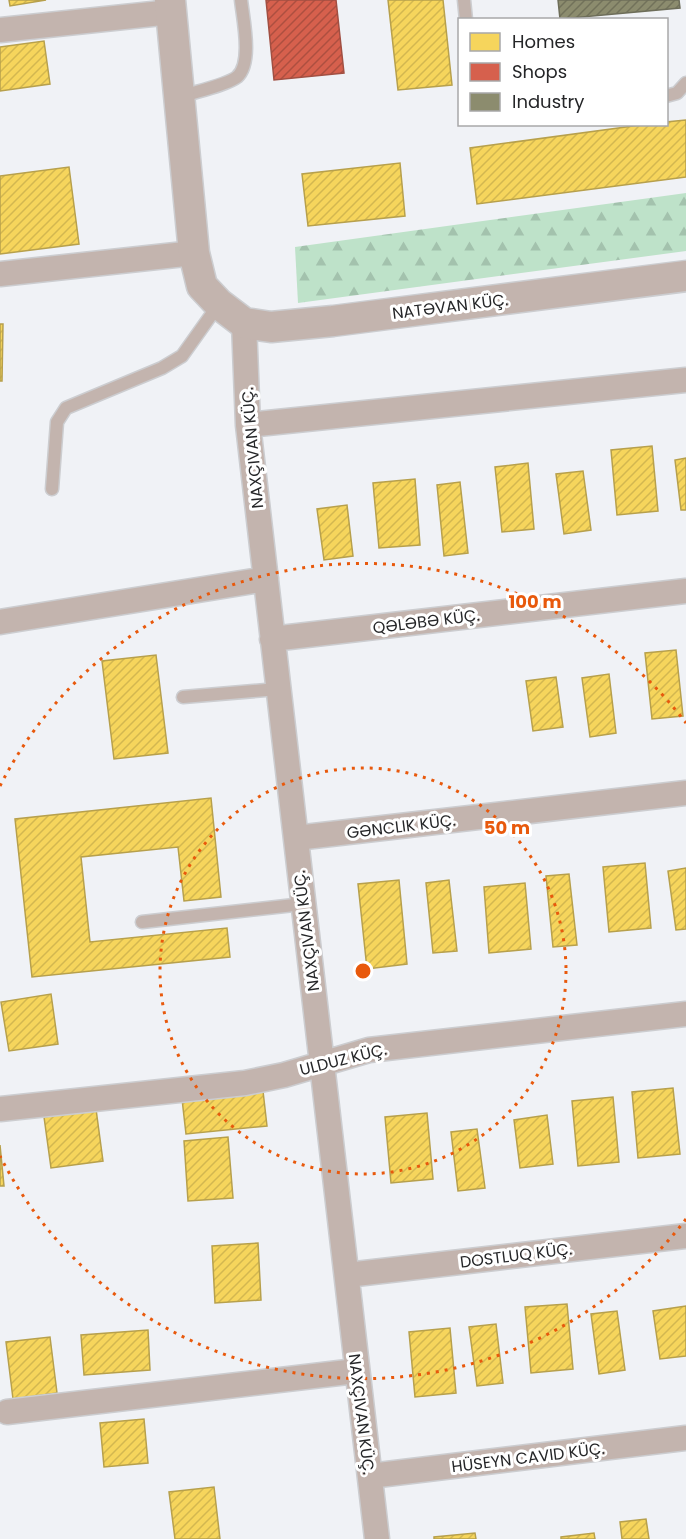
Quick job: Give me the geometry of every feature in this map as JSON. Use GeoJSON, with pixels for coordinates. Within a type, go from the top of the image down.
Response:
{"type":"FeatureCollection","features":[{"type":"Feature","properties":{"kind":"street"},"geometry":{"type":"LineString","coordinates":[[0,30],[171,6],[194,253],[202,286],[219,304],[244,323],[248,425],[377,1539]]}},
{"type":"Feature","properties":{"kind":"street"},"geometry":{"type":"LineString","coordinates":[[0,274],[194,253]]}},
{"type":"Feature","properties":{"kind":"street","name":"NATƏVAN KÜÇ."},"geometry":{"type":"LineString","coordinates":[[244,323],[271,327],[333,321],[686,276]]}},
{"type":"Feature","properties":{"kind":"street"},"geometry":{"type":"LineString","coordinates":[[248,425],[686,380]]}},
{"type":"Feature","properties":{"kind":"street"},"geometry":{"type":"LineString","coordinates":[[0,622],[266,579]]}},
{"type":"Feature","properties":{"kind":"street","name":"QƏLƏBƏ KÜÇ."},"geometry":{"type":"LineString","coordinates":[[272,639],[686,591]]}},
{"type":"Feature","properties":{"kind":"street","name":"GƏNCLIK KÜÇ."},"geometry":{"type":"LineString","coordinates":[[296,838],[686,793]]}},
{"type":"Feature","properties":{"kind":"street","name":"ULDUZ KÜÇ."},"geometry":{"type":"LineString","coordinates":[[0,1109],[245,1083],[369,1050],[393,1046],[686,1014]]}},
{"type":"Feature","properties":{"kind":"street","name":"DOSTLUQ KÜÇ."},"geometry":{"type":"LineString","coordinates":[[346,1275],[686,1236]]}},
{"type":"Feature","properties":{"kind":"street"},"geometry":{"type":"LineString","coordinates":[[7,1412],[356,1371]]}},
{"type":"Feature","properties":{"kind":"street","name":"HÜSEYN CAVID KÜÇ."},"geometry":{"type":"LineString","coordinates":[[370,1476],[686,1438]]}},
{"type":"Feature","properties":{"kind":"lane"},"geometry":{"type":"LineString","coordinates":[[179,97],[237,77],[244,67],[246,51],[241,0]]}},
{"type":"Feature","properties":{"kind":"lane"},"geometry":{"type":"LineString","coordinates":[[464,0],[466,18]]}},
{"type":"Feature","properties":{"kind":"lane"},"geometry":{"type":"LineString","coordinates":[[668,95],[677,93],[686,83]]}},
{"type":"Feature","properties":{"kind":"lane"},"geometry":{"type":"LineString","coordinates":[[52,489],[57,422],[66,408],[162,368],[182,356],[219,304]]}},
{"type":"Feature","properties":{"kind":"lane"},"geometry":{"type":"LineString","coordinates":[[183,697],[278,689]]}},
{"type":"Feature","properties":{"kind":"lane"},"geometry":{"type":"LineString","coordinates":[[142,922],[303,904]]}},
{"type":"Feature","properties":{"kind":"green space"},"geometry":{"type":"Polygon","coordinates":[[[686,193],[686,251],[298,303],[295,247],[686,193]]]}},
{"type":"Feature","properties":{"kind":"building: Homes"},"geometry":{"type":"Polygon","coordinates":[[[9,0],[46,0],[10,6],[9,0]]]}},
{"type":"Feature","properties":{"kind":"building: Homes"},"geometry":{"type":"Polygon","coordinates":[[[388,0],[443,0],[452,85],[398,90],[388,0]]]}},
{"type":"Feature","properties":{"kind":"building: Homes"},"geometry":{"type":"Polygon","coordinates":[[[44,41],[50,84],[0,91],[0,47],[44,41]]]}},
{"type":"Feature","properties":{"kind":"building: Homes"},"geometry":{"type":"Polygon","coordinates":[[[686,120],[686,177],[477,204],[470,148],[633,126],[668,126],[668,122],[686,120]]]}},
{"type":"Feature","properties":{"kind":"building: Homes"},"geometry":{"type":"Polygon","coordinates":[[[400,163],[405,216],[308,226],[302,174],[400,163]]]}},
{"type":"Feature","properties":{"kind":"building: Homes"},"geometry":{"type":"Polygon","coordinates":[[[69,167],[79,244],[0,254],[0,176],[69,167]]]}},
{"type":"Feature","properties":{"kind":"building: Homes"},"geometry":{"type":"Polygon","coordinates":[[[0,324],[3,324],[2,381],[0,381],[0,324]]]}},
{"type":"Feature","properties":{"kind":"building: Homes"},"geometry":{"type":"Polygon","coordinates":[[[652,446],[658,511],[617,515],[611,450],[652,446]]]}},
{"type":"Feature","properties":{"kind":"building: Homes"},"geometry":{"type":"Polygon","coordinates":[[[686,458],[686,510],[681,510],[675,460],[686,458]]]}},
{"type":"Feature","properties":{"kind":"building: Homes"},"geometry":{"type":"Polygon","coordinates":[[[528,463],[534,529],[502,532],[495,467],[528,463]]]}},
{"type":"Feature","properties":{"kind":"building: Homes"},"geometry":{"type":"Polygon","coordinates":[[[583,471],[591,530],[564,534],[556,474],[583,471]]]}},
{"type":"Feature","properties":{"kind":"building: Homes"},"geometry":{"type":"Polygon","coordinates":[[[415,479],[420,545],[379,548],[373,483],[415,479]]]}},
{"type":"Feature","properties":{"kind":"building: Homes"},"geometry":{"type":"Polygon","coordinates":[[[460,482],[468,553],[444,556],[437,485],[460,482]]]}},
{"type":"Feature","properties":{"kind":"building: Homes"},"geometry":{"type":"Polygon","coordinates":[[[347,505],[353,556],[324,560],[317,509],[347,505]]]}},
{"type":"Feature","properties":{"kind":"building: Homes"},"geometry":{"type":"Polygon","coordinates":[[[676,650],[683,716],[652,719],[645,653],[676,650]]]}},
{"type":"Feature","properties":{"kind":"building: Homes"},"geometry":{"type":"Polygon","coordinates":[[[156,655],[168,753],[114,759],[102,661],[156,655]]]}},
{"type":"Feature","properties":{"kind":"building: Homes"},"geometry":{"type":"Polygon","coordinates":[[[609,674],[616,733],[590,737],[582,678],[609,674]]]}},
{"type":"Feature","properties":{"kind":"building: Homes"},"geometry":{"type":"Polygon","coordinates":[[[556,677],[563,727],[533,731],[526,681],[556,677]]]}},
{"type":"Feature","properties":{"kind":"building: Homes"},"geometry":{"type":"Polygon","coordinates":[[[211,798],[221,897],[184,901],[178,847],[81,857],[90,942],[227,928],[230,957],[32,977],[15,819],[211,798]]]}},
{"type":"Feature","properties":{"kind":"building: Homes"},"geometry":{"type":"Polygon","coordinates":[[[645,863],[651,928],[609,932],[603,867],[645,863]]]}},
{"type":"Feature","properties":{"kind":"building: Homes"},"geometry":{"type":"Polygon","coordinates":[[[686,868],[686,929],[676,930],[668,871],[686,868]]]}},
{"type":"Feature","properties":{"kind":"building: Homes"},"geometry":{"type":"Polygon","coordinates":[[[569,874],[577,945],[553,947],[546,876],[569,874]]]}},
{"type":"Feature","properties":{"kind":"building: Homes"},"geometry":{"type":"Polygon","coordinates":[[[399,880],[407,964],[367,969],[358,884],[399,880]]]}},
{"type":"Feature","properties":{"kind":"building: Homes"},"geometry":{"type":"Polygon","coordinates":[[[449,880],[457,951],[433,953],[426,883],[449,880]]]}},
{"type":"Feature","properties":{"kind":"building: Homes"},"geometry":{"type":"Polygon","coordinates":[[[525,883],[531,949],[489,953],[484,887],[525,883]]]}},
{"type":"Feature","properties":{"kind":"building: Homes"},"geometry":{"type":"Polygon","coordinates":[[[51,994],[58,1044],[9,1051],[1,1002],[51,994]]]}},
{"type":"Feature","properties":{"kind":"building: Homes"},"geometry":{"type":"Polygon","coordinates":[[[673,1088],[680,1154],[638,1158],[632,1092],[673,1088]]]}},
{"type":"Feature","properties":{"kind":"building: Homes"},"geometry":{"type":"Polygon","coordinates":[[[263,1091],[267,1126],[186,1134],[182,1099],[263,1091]]]}},
{"type":"Feature","properties":{"kind":"building: Homes"},"geometry":{"type":"Polygon","coordinates":[[[613,1097],[619,1162],[578,1166],[572,1101],[613,1097]]]}},
{"type":"Feature","properties":{"kind":"building: Homes"},"geometry":{"type":"Polygon","coordinates":[[[96,1109],[103,1161],[51,1168],[44,1117],[96,1109]]]}},
{"type":"Feature","properties":{"kind":"building: Homes"},"geometry":{"type":"Polygon","coordinates":[[[427,1113],[433,1179],[391,1183],[385,1117],[427,1113]]]}},
{"type":"Feature","properties":{"kind":"building: Homes"},"geometry":{"type":"Polygon","coordinates":[[[547,1115],[553,1164],[520,1168],[514,1120],[547,1115]]]}},
{"type":"Feature","properties":{"kind":"building: Homes"},"geometry":{"type":"Polygon","coordinates":[[[477,1129],[485,1188],[458,1191],[451,1132],[477,1129]]]}},
{"type":"Feature","properties":{"kind":"building: Homes"},"geometry":{"type":"Polygon","coordinates":[[[228,1137],[233,1198],[188,1201],[184,1141],[228,1137]]]}},
{"type":"Feature","properties":{"kind":"building: Homes"},"geometry":{"type":"Polygon","coordinates":[[[0,1145],[4,1186],[0,1186],[0,1145]]]}},
{"type":"Feature","properties":{"kind":"building: Homes"},"geometry":{"type":"Polygon","coordinates":[[[258,1243],[261,1300],[215,1303],[212,1246],[258,1243]]]}},
{"type":"Feature","properties":{"kind":"building: Homes"},"geometry":{"type":"Polygon","coordinates":[[[567,1304],[573,1369],[531,1373],[525,1307],[567,1304]]]}},
{"type":"Feature","properties":{"kind":"building: Homes"},"geometry":{"type":"Polygon","coordinates":[[[686,1306],[686,1356],[660,1359],[653,1311],[686,1306]]]}},
{"type":"Feature","properties":{"kind":"building: Homes"},"geometry":{"type":"Polygon","coordinates":[[[617,1311],[625,1370],[599,1374],[591,1314],[617,1311]]]}},
{"type":"Feature","properties":{"kind":"building: Homes"},"geometry":{"type":"Polygon","coordinates":[[[496,1324],[503,1383],[477,1386],[469,1327],[496,1324]]]}},
{"type":"Feature","properties":{"kind":"building: Homes"},"geometry":{"type":"Polygon","coordinates":[[[450,1328],[456,1393],[415,1397],[409,1332],[450,1328]]]}},
{"type":"Feature","properties":{"kind":"building: Homes"},"geometry":{"type":"Polygon","coordinates":[[[148,1330],[150,1370],[84,1375],[81,1335],[148,1330]]]}},
{"type":"Feature","properties":{"kind":"building: Homes"},"geometry":{"type":"Polygon","coordinates":[[[50,1337],[57,1393],[13,1399],[6,1342],[50,1337]]]}},
{"type":"Feature","properties":{"kind":"building: Homes"},"geometry":{"type":"Polygon","coordinates":[[[144,1419],[148,1463],[104,1467],[100,1423],[144,1419]]]}},
{"type":"Feature","properties":{"kind":"building: Homes"},"geometry":{"type":"Polygon","coordinates":[[[214,1487],[220,1539],[175,1539],[169,1492],[214,1487]]]}},
{"type":"Feature","properties":{"kind":"building: Homes"},"geometry":{"type":"Polygon","coordinates":[[[646,1519],[649,1539],[622,1539],[620,1522],[646,1519]]]}},
{"type":"Feature","properties":{"kind":"building: Homes"},"geometry":{"type":"Polygon","coordinates":[[[475,1533],[476,1539],[434,1539],[434,1537],[475,1533]]]}},
{"type":"Feature","properties":{"kind":"building: Homes"},"geometry":{"type":"Polygon","coordinates":[[[594,1533],[595,1539],[561,1539],[561,1537],[594,1533]]]}},
{"type":"Feature","properties":{"kind":"building: Shops"},"geometry":{"type":"Polygon","coordinates":[[[266,0],[336,0],[344,73],[274,80],[266,0]]]}},
{"type":"Feature","properties":{"kind":"building: Industry"},"geometry":{"type":"Polygon","coordinates":[[[558,0],[679,0],[680,8],[571,18],[560,18],[558,0]]]}}]}
